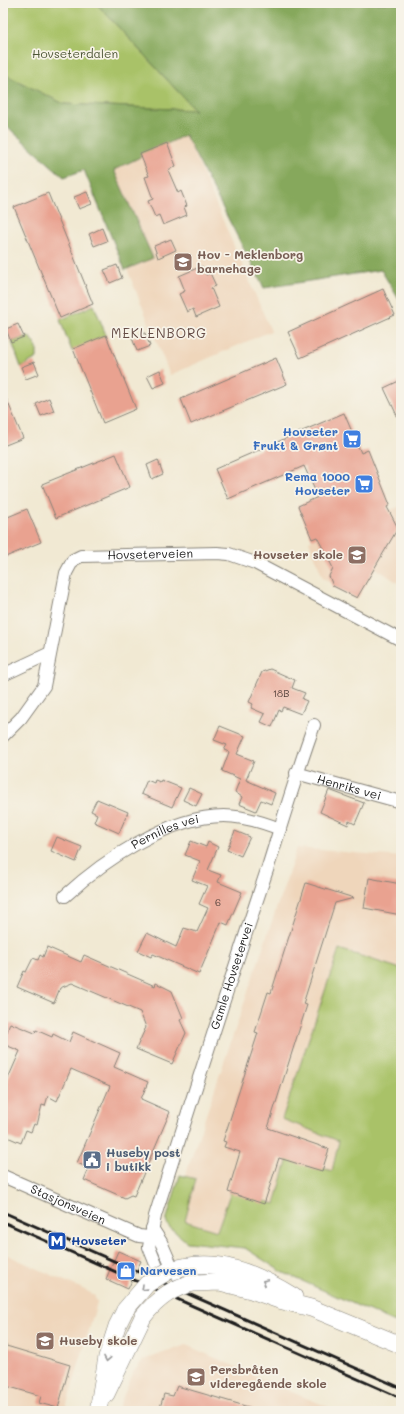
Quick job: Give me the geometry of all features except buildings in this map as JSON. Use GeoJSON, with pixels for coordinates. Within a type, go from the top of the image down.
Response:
{"type":"FeatureCollection","features":[{"type":"Feature","properties":{"kind":"street","name":"Hovseterveien"},"geometry":{"type":"LineString","coordinates":[[3,736],[21,718],[44,686],[66,573],[73,560],[81,556],[217,553],[239,556],[401,640]]}},
{"type":"Feature","properties":{"kind":"street"},"geometry":{"type":"LineString","coordinates":[[3,675],[50,653]]}},
{"type":"Feature","properties":{"kind":"street","name":"Gamle Hovsetervei"},"geometry":{"type":"LineString","coordinates":[[170,1274],[149,1247],[217,1019],[280,829],[296,773],[314,725]]}},
{"type":"Feature","properties":{"kind":"street","name":"Henriks vei"},"geometry":{"type":"LineString","coordinates":[[296,773],[401,802]]}},
{"type":"Feature","properties":{"kind":"street","name":"Pernilles vei"},"geometry":{"type":"LineString","coordinates":[[65,896],[85,878],[118,854],[166,830],[190,821],[215,816],[235,816],[280,829]]}},
{"type":"Feature","properties":{"kind":"street","name":"Stasjonsveien"},"geometry":{"type":"LineString","coordinates":[[3,1176],[139,1236],[153,1234]]}},
{"type":"Feature","properties":{"kind":"street"},"geometry":{"type":"LineString","coordinates":[[153,1234],[170,1274],[194,1283],[220,1282],[235,1285],[279,1300],[311,1308],[401,1345]]}},
{"type":"Feature","properties":{"kind":"street"},"geometry":{"type":"LineString","coordinates":[[98,1409],[107,1357],[117,1326],[125,1310],[147,1284],[170,1274],[202,1264],[228,1267],[269,1283],[311,1308]]}},
{"type":"Feature","properties":{"kind":"street"},"geometry":{"type":"LineString","coordinates":[[98,1409],[122,1363],[143,1317],[154,1304],[170,1274]]}},
{"type":"Feature","properties":{"kind":"shaded area","name":"Hov - Meklenborg barnehage"},"geometry":{"type":"Polygon","coordinates":[[[181,124],[271,331],[170,375],[84,163],[181,124]]]}},
{"type":"Feature","properties":{"kind":"shaded area","name":"Hovseter skole"},"geometry":{"type":"Polygon","coordinates":[[[401,506],[401,585],[376,568],[357,600],[323,578],[309,541],[326,533],[401,506]]]}},
{"type":"Feature","properties":{"kind":"shaded area"},"geometry":{"type":"Polygon","coordinates":[[[297,848],[401,857],[401,1323],[282,1272],[245,1248],[187,1242],[168,1226],[297,848]]]}},
{"type":"Feature","properties":{"kind":"shaded area","name":"Huseby skole"},"geometry":{"type":"Polygon","coordinates":[[[3,1253],[94,1295],[97,1303],[65,1411],[3,1411],[3,1253]]]}},
{"type":"Feature","properties":{"kind":"shaded area","name":"Persbråten videregående skole"},"geometry":{"type":"Polygon","coordinates":[[[186,1345],[338,1411],[117,1411],[134,1371],[143,1360],[186,1345]]]}},
{"type":"Feature","properties":{"kind":"green space","name":"Hovseterdalen"},"geometry":{"type":"Polygon","coordinates":[[[3,3],[96,3],[195,110],[64,104],[3,75],[3,3]]]}},
{"type":"Feature","properties":{"kind":"green space"},"geometry":{"type":"Polygon","coordinates":[[[96,3],[401,3],[401,303],[381,270],[264,288],[185,135],[114,170],[153,258],[125,270],[84,170],[64,177],[3,123],[4,74],[64,104],[195,110],[96,3]]]}},
{"type":"Feature","properties":{"kind":"green space"},"geometry":{"type":"Polygon","coordinates":[[[94,305],[106,335],[72,351],[60,320],[94,305]]]}},
{"type":"Feature","properties":{"kind":"green space"},"geometry":{"type":"Polygon","coordinates":[[[29,336],[37,348],[37,358],[21,367],[12,342],[29,336]]]}},
{"type":"Feature","properties":{"kind":"green space"},"geometry":{"type":"Polygon","coordinates":[[[339,949],[401,969],[401,1325],[282,1272],[245,1248],[187,1242],[168,1226],[166,1221],[180,1175],[196,1179],[185,1221],[217,1231],[231,1191],[275,1204],[288,1158],[332,1171],[339,1141],[282,1119],[339,949]]]}},
{"type":"Feature","properties":{"kind":"railway"},"geometry":{"type":"LineString","coordinates":[[3,1212],[401,1388]]}},
{"type":"Feature","properties":{"kind":"railway"},"geometry":{"type":"LineString","coordinates":[[3,1222],[401,1398]]}},
{"type":"Feature","properties":{"kind":"place","name":"Hov - Meklenborg barnehage"},"geometry":{"type":"Point","coordinates":[183,262]}},
{"type":"Feature","properties":{"kind":"place","name":"Hovseter Frukt & Grønt"},"geometry":{"type":"Point","coordinates":[352,439]}},
{"type":"Feature","properties":{"kind":"place","name":"Rema 1000 Hovseter"},"geometry":{"type":"Point","coordinates":[364,484]}},
{"type":"Feature","properties":{"kind":"place","name":"Hovseter skole"},"geometry":{"type":"Point","coordinates":[357,555]}},
{"type":"Feature","properties":{"kind":"place","name":"Huseby post i butikk"},"geometry":{"type":"Point","coordinates":[92,1160]}},
{"type":"Feature","properties":{"kind":"place","name":"Hovseter"},"geometry":{"type":"Point","coordinates":[57,1241]}},
{"type":"Feature","properties":{"kind":"place","name":"Narvesen"},"geometry":{"type":"Point","coordinates":[126,1271]}},
{"type":"Feature","properties":{"kind":"place","name":"Huseby skole"},"geometry":{"type":"Point","coordinates":[45,1341]}},
{"type":"Feature","properties":{"kind":"place","name":"Persbråten videregående skole"},"geometry":{"type":"Point","coordinates":[196,1377]}},
{"type":"Feature","properties":{"kind":"district","name":"MEKLENBORG"},"geometry":{"type":"Point","coordinates":[159,333]}}]}
